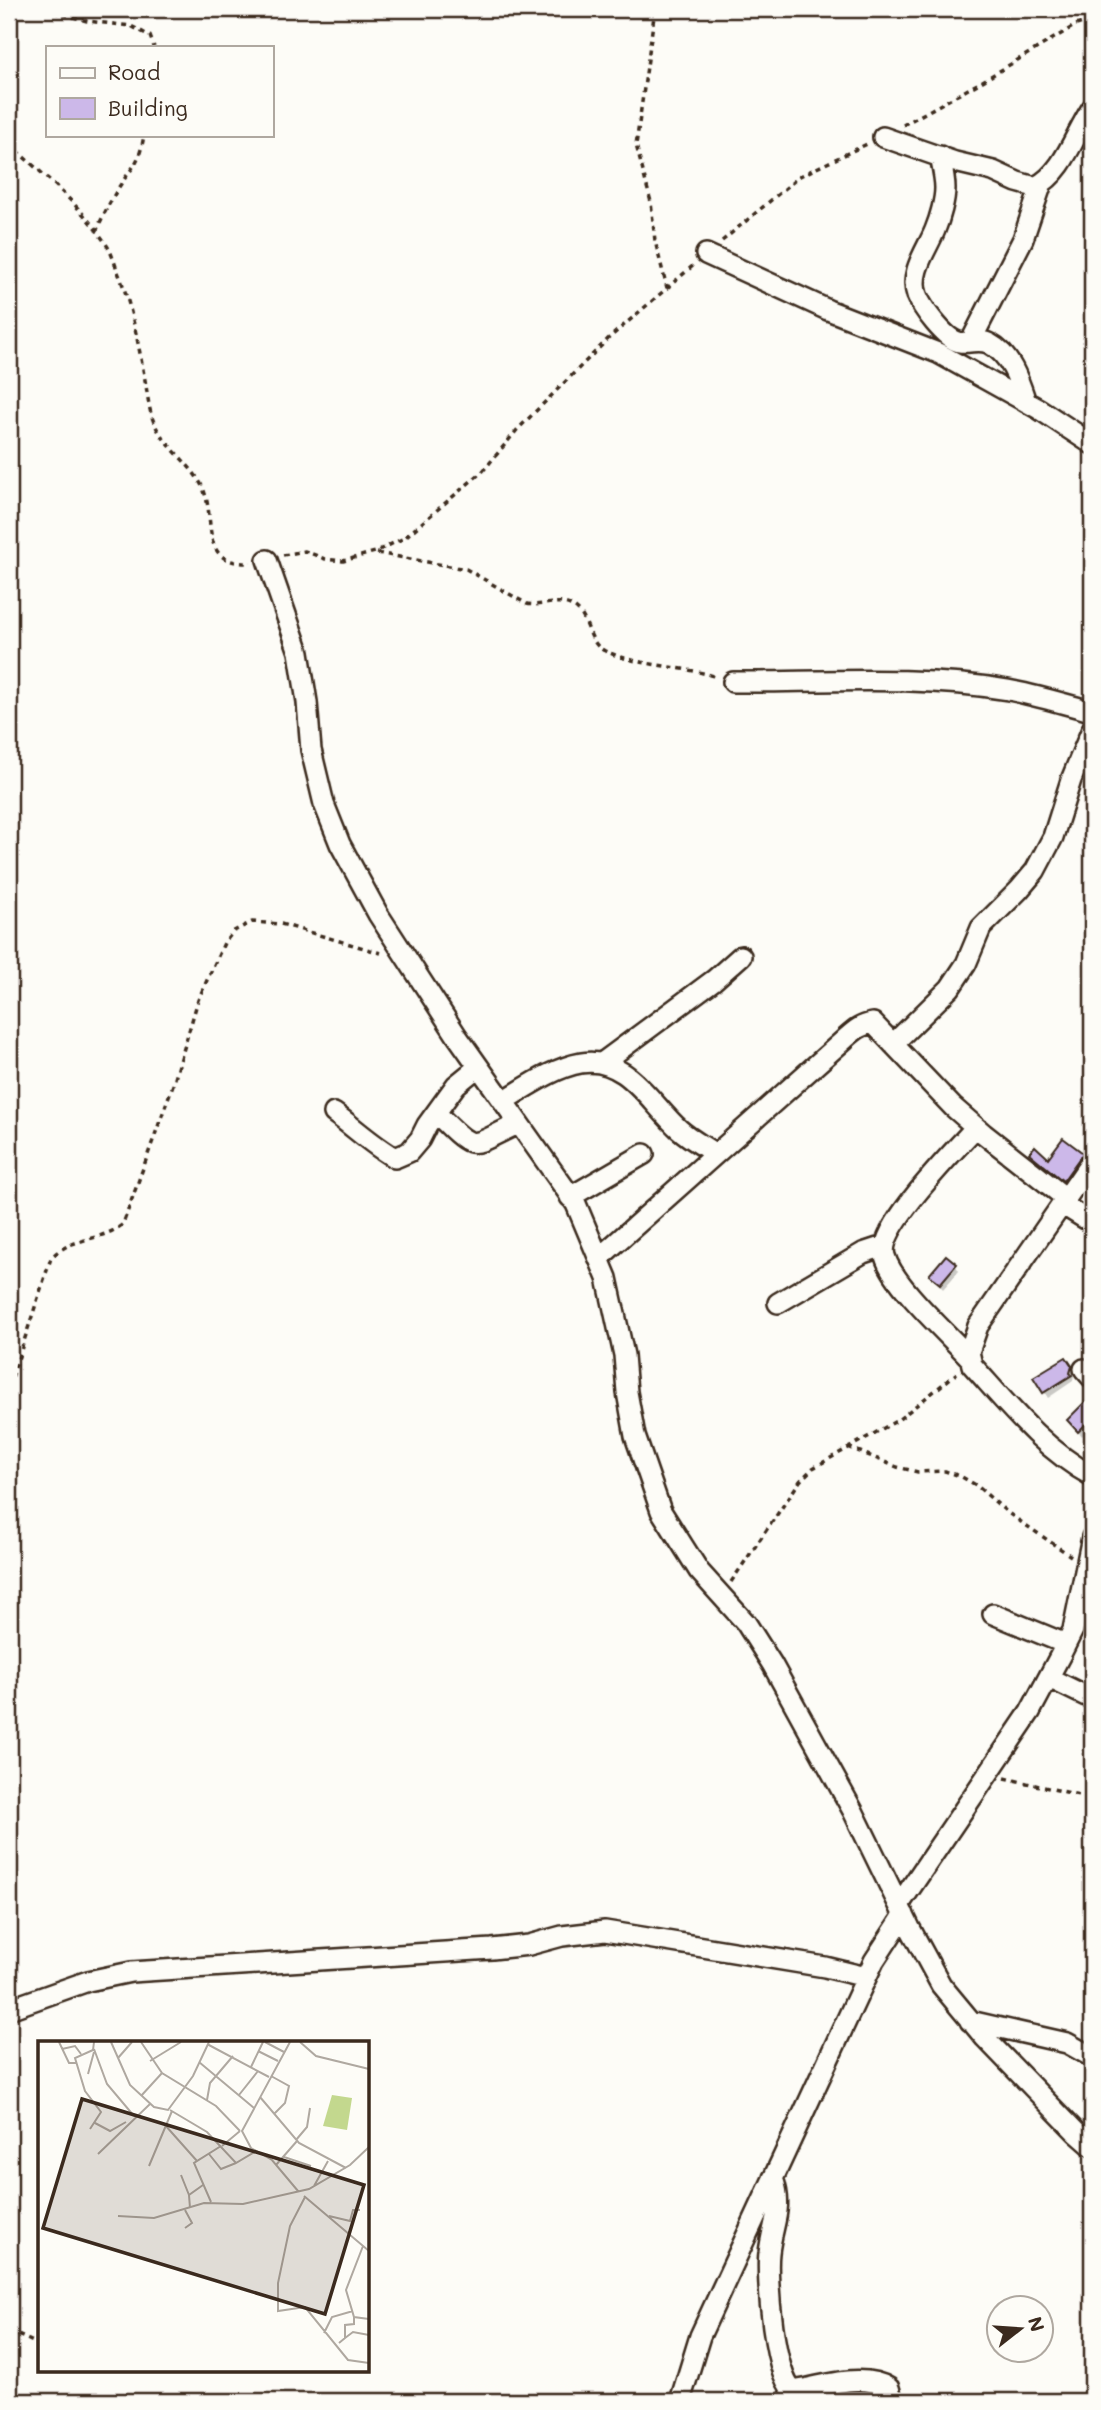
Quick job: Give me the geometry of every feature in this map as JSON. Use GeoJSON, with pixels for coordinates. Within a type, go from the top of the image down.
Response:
{"type":"FeatureCollection","features":[{"type":"Feature","properties":{"kind":"street"},"geometry":{"type":"LineString","coordinates":[[971,341],[1023,239],[1042,183],[1057,168],[1092,108]]}},
{"type":"Feature","properties":{"kind":"street"},"geometry":{"type":"LineString","coordinates":[[883,137],[955,162],[993,171],[1029,187],[1042,183]]}},
{"type":"Feature","properties":{"kind":"street"},"geometry":{"type":"LineString","coordinates":[[940,156],[945,188],[936,228],[922,254],[915,281],[917,295],[949,338],[961,342],[988,342],[997,348],[1016,373],[1026,402]]}},
{"type":"Feature","properties":{"kind":"street"},"geometry":{"type":"LineString","coordinates":[[706,254],[828,310],[938,353],[1026,402],[1092,444]]}},
{"type":"Feature","properties":{"kind":"street"},"geometry":{"type":"LineString","coordinates":[[267,560],[299,652],[311,750],[324,804],[340,844],[365,891],[478,1067],[570,1197],[607,1278],[620,1334],[635,1436],[661,1511],[699,1571],[746,1623],[802,1716],[941,1985],[1076,2133],[1092,2146]]}},
{"type":"Feature","properties":{"kind":"street"},"geometry":{"type":"LineString","coordinates":[[733,682],[948,683],[1010,690],[1092,711]]}},
{"type":"Feature","properties":{"kind":"street"},"geometry":{"type":"LineString","coordinates":[[893,1044],[950,988],[966,964],[981,928],[1035,871],[1053,837],[1071,780],[1092,729]]}},
{"type":"Feature","properties":{"kind":"street"},"geometry":{"type":"LineString","coordinates":[[602,1063],[741,956]]}},
{"type":"Feature","properties":{"kind":"street"},"geometry":{"type":"LineString","coordinates":[[599,1258],[859,1027],[873,1023],[911,1066],[976,1127],[1092,1223]]}},
{"type":"Feature","properties":{"kind":"street"},"geometry":{"type":"LineString","coordinates":[[503,1101],[559,1070],[581,1063],[602,1063],[623,1073],[643,1088],[680,1130],[715,1154]]}},
{"type":"Feature","properties":{"kind":"street"},"geometry":{"type":"LineString","coordinates":[[334,1113],[375,1147],[395,1158],[409,1152],[456,1085],[478,1067]]}},
{"type":"Feature","properties":{"kind":"street"},"geometry":{"type":"LineString","coordinates":[[436,1113],[467,1142],[486,1141],[518,1124]]}},
{"type":"Feature","properties":{"kind":"street"},"geometry":{"type":"LineString","coordinates":[[976,1127],[910,1202],[890,1232],[884,1253],[890,1268],[901,1283],[1037,1437],[1072,1465],[1092,1476]]}},
{"type":"Feature","properties":{"kind":"street"},"geometry":{"type":"LineString","coordinates":[[570,1197],[644,1154]]}},
{"type":"Feature","properties":{"kind":"street"},"geometry":{"type":"LineString","coordinates":[[971,1362],[972,1339],[978,1326],[1092,1161]]}},
{"type":"Feature","properties":{"kind":"street"},"geometry":{"type":"LineString","coordinates":[[778,1303],[863,1253],[884,1246]]}},
{"type":"Feature","properties":{"kind":"street"},"geometry":{"type":"LineString","coordinates":[[680,2401],[700,2336],[874,1961],[901,1910],[1030,1712],[1073,1630],[1092,1537]]}},
{"type":"Feature","properties":{"kind":"street"},"geometry":{"type":"LineString","coordinates":[[993,1614],[1066,1644]]}},
{"type":"Feature","properties":{"kind":"street"},"geometry":{"type":"LineString","coordinates":[[1049,1678],[1092,1699]]}},
{"type":"Feature","properties":{"kind":"street"},"geometry":{"type":"LineString","coordinates":[[9,2009],[88,1981],[131,1972],[492,1949],[605,1931],[825,1966],[866,1977]]}},
{"type":"Feature","properties":{"kind":"street"},"geometry":{"type":"LineString","coordinates":[[971,2021],[1067,2043],[1092,2057]]}},
{"type":"Feature","properties":{"kind":"street"},"geometry":{"type":"LineString","coordinates":[[773,2178],[778,2192],[779,2208],[769,2252],[768,2282],[780,2367],[789,2388],[794,2391],[844,2382],[880,2382],[889,2388],[893,2401]]}},
{"type":"Feature","properties":{"kind":"path"},"geometry":{"type":"LineString","coordinates":[[44,9],[87,21],[131,26],[150,36],[154,46]]}},
{"type":"Feature","properties":{"kind":"path"},"geometry":{"type":"LineString","coordinates":[[655,9],[636,145],[651,202],[655,241],[667,288]]}},
{"type":"Feature","properties":{"kind":"path"},"geometry":{"type":"LineString","coordinates":[[9,144],[52,183],[109,249],[131,307],[152,419],[166,443],[191,469],[202,488],[216,553],[231,561],[248,563],[305,551],[325,559],[342,561],[375,552],[404,538],[460,492],[600,347],[800,176],[883,137],[1076,25],[1092,20]]}},
{"type":"Feature","properties":{"kind":"path"},"geometry":{"type":"LineString","coordinates":[[96,232],[119,187],[135,168],[142,152],[144,136]]}},
{"type":"Feature","properties":{"kind":"path"},"geometry":{"type":"LineString","coordinates":[[375,552],[466,569],[527,604],[567,604],[581,611],[601,650],[634,662],[702,673],[733,682]]}},
{"type":"Feature","properties":{"kind":"path"},"geometry":{"type":"LineString","coordinates":[[9,1387],[51,1258],[60,1248],[82,1239],[114,1232],[123,1224],[174,1082],[207,978],[224,943],[234,930],[252,922],[281,923],[381,953],[407,957]]}},
{"type":"Feature","properties":{"kind":"path"},"geometry":{"type":"LineString","coordinates":[[722,1595],[800,1480],[813,1468],[898,1420],[971,1362]]}},
{"type":"Feature","properties":{"kind":"path"},"geometry":{"type":"LineString","coordinates":[[848,1447],[897,1467],[918,1472],[945,1471],[960,1476],[976,1485],[1008,1513],[1086,1569]]}},
{"type":"Feature","properties":{"kind":"path"},"geometry":{"type":"LineString","coordinates":[[988,1774],[1092,1798]]}},
{"type":"Feature","properties":{"kind":"path"},"geometry":{"type":"LineString","coordinates":[[9,2331],[38,2344]]}},
{"type":"Feature","properties":{"kind":"building"},"geometry":{"type":"Polygon","coordinates":[[[1063,1138],[1083,1153],[1063,1181],[1029,1153],[1035,1146],[1048,1158],[1063,1138]]]}},
{"type":"Feature","properties":{"kind":"building"},"geometry":{"type":"Polygon","coordinates":[[[946,1255],[957,1264],[940,1284],[929,1275],[946,1255]]]}},
{"type":"Feature","properties":{"kind":"building"},"geometry":{"type":"Polygon","coordinates":[[[1066,1357],[1072,1366],[1072,1375],[1043,1393],[1033,1377],[1066,1357]]]}},
{"type":"Feature","properties":{"kind":"building"},"geometry":{"type":"Polygon","coordinates":[[[1092,1395],[1092,1418],[1078,1432],[1067,1420],[1092,1395]]]}}]}
